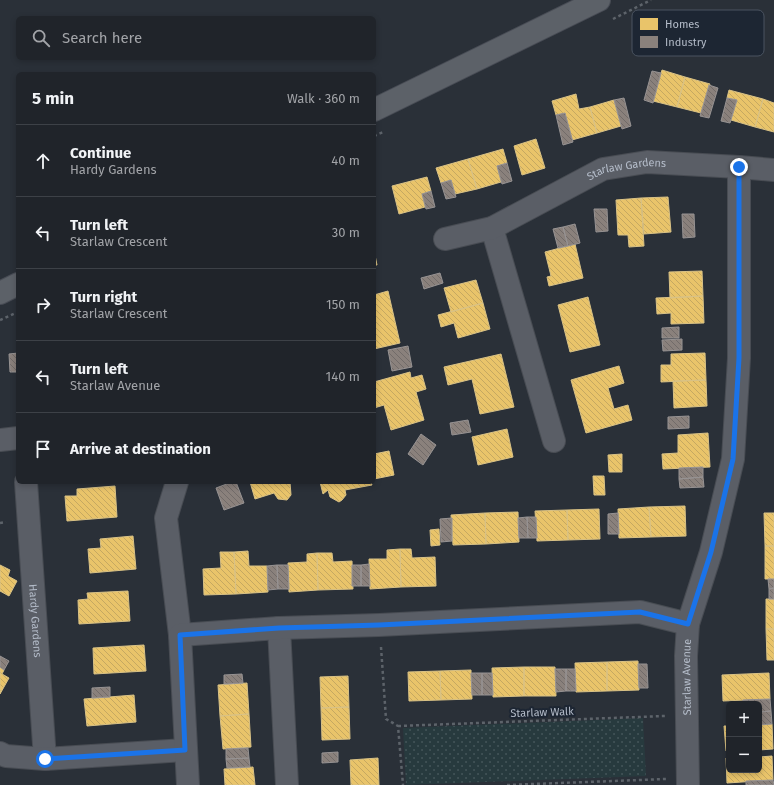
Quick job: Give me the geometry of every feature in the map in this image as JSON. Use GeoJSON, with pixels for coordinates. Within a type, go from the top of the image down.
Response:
{"type":"FeatureCollection","features":[{"type":"Feature","properties":{"kind":"main road"},"geometry":{"type":"LineString","coordinates":[[376,109],[598,0]]}},
{"type":"Feature","properties":{"kind":"main road"},"geometry":{"type":"LineString","coordinates":[[0,293],[16,285]]}},
{"type":"Feature","properties":{"kind":"street","name":"Starlaw Gardens"},"geometry":{"type":"LineString","coordinates":[[446,239],[492,228],[603,169],[647,162],[774,170]]}},
{"type":"Feature","properties":{"kind":"street","name":"Starlaw Avenue"},"geometry":{"type":"LineString","coordinates":[[688,782],[686,656],[688,624],[711,552],[733,459],[739,358],[739,167]]}},
{"type":"Feature","properties":{"kind":"street"},"geometry":{"type":"LineString","coordinates":[[492,228],[554,441]]}},
{"type":"Feature","properties":{"kind":"street"},"geometry":{"type":"LineString","coordinates":[[0,440],[16,438]]}},
{"type":"Feature","properties":{"kind":"street","name":"Hardy Gardens"},"geometry":{"type":"LineString","coordinates":[[26,484],[45,759]]}},
{"type":"Feature","properties":{"kind":"street"},"geometry":{"type":"LineString","coordinates":[[176,484],[166,518],[180,635],[188,785]]}},
{"type":"Feature","properties":{"kind":"street"},"geometry":{"type":"LineString","coordinates":[[180,635],[279,628],[379,625],[640,612],[688,624]]}},
{"type":"Feature","properties":{"kind":"street"},"geometry":{"type":"LineString","coordinates":[[279,628],[287,785]]}},
{"type":"Feature","properties":{"kind":"street"},"geometry":{"type":"LineString","coordinates":[[0,753],[6,756],[45,759],[185,750]]}},
{"type":"Feature","properties":{"kind":"path"},"geometry":{"type":"LineString","coordinates":[[0,320],[16,313]]}},
{"type":"Feature","properties":{"kind":"path"},"geometry":{"type":"LineString","coordinates":[[379,625],[386,719],[398,726],[403,785]]}},
{"type":"Feature","properties":{"kind":"path","name":"Starlaw Walk"},"geometry":{"type":"LineString","coordinates":[[398,726],[688,715]]}},
{"type":"Feature","properties":{"kind":"path"},"geometry":{"type":"LineString","coordinates":[[507,785],[688,782]]}},
{"type":"Feature","properties":{"kind":"green space"},"geometry":{"type":"Polygon","coordinates":[[[643,718],[646,776],[406,785],[403,728],[643,718]]]}},
{"type":"Feature","properties":{"kind":"building: Homes"},"geometry":{"type":"Polygon","coordinates":[[[662,70],[685,77],[677,107],[653,101],[662,70]]]}},
{"type":"Feature","properties":{"kind":"building: Homes"},"geometry":{"type":"Polygon","coordinates":[[[685,77],[710,84],[701,113],[677,107],[685,77]]]}},
{"type":"Feature","properties":{"kind":"building: Homes"},"geometry":{"type":"Polygon","coordinates":[[[729,90],[763,99],[755,127],[731,120],[737,100],[727,98],[729,90]]]}},
{"type":"Feature","properties":{"kind":"building: Homes"},"geometry":{"type":"Polygon","coordinates":[[[576,94],[579,109],[590,107],[597,133],[572,140],[565,113],[556,115],[552,101],[576,94]]]}},
{"type":"Feature","properties":{"kind":"building: Homes"},"geometry":{"type":"Polygon","coordinates":[[[763,99],[774,103],[774,132],[755,127],[763,99]]]}},
{"type":"Feature","properties":{"kind":"building: Homes"},"geometry":{"type":"Polygon","coordinates":[[[614,100],[621,126],[597,133],[590,107],[614,100]]]}},
{"type":"Feature","properties":{"kind":"building: Homes"},"geometry":{"type":"Polygon","coordinates":[[[536,139],[545,168],[522,175],[514,146],[536,139]]]}},
{"type":"Feature","properties":{"kind":"building: Homes"},"geometry":{"type":"Polygon","coordinates":[[[503,149],[507,163],[497,166],[501,182],[477,189],[468,159],[503,149]]]}},
{"type":"Feature","properties":{"kind":"building: Homes"},"geometry":{"type":"Polygon","coordinates":[[[468,159],[477,189],[455,194],[451,180],[441,183],[436,168],[468,159]]]}},
{"type":"Feature","properties":{"kind":"building: Homes"},"geometry":{"type":"Polygon","coordinates":[[[427,177],[431,191],[422,194],[425,207],[399,214],[392,186],[427,177]]]}},
{"type":"Feature","properties":{"kind":"building: Homes"},"geometry":{"type":"Polygon","coordinates":[[[668,197],[671,232],[644,234],[641,198],[668,197]]]}},
{"type":"Feature","properties":{"kind":"building: Homes"},"geometry":{"type":"Polygon","coordinates":[[[641,198],[644,246],[629,247],[628,235],[618,235],[616,200],[641,198]]]}},
{"type":"Feature","properties":{"kind":"building: Homes"},"geometry":{"type":"Polygon","coordinates":[[[575,244],[583,278],[549,286],[547,277],[551,276],[545,252],[575,244]]]}},
{"type":"Feature","properties":{"kind":"building: Homes"},"geometry":{"type":"Polygon","coordinates":[[[702,271],[703,296],[670,298],[669,272],[702,271]]]}},
{"type":"Feature","properties":{"kind":"building: Homes"},"geometry":{"type":"Polygon","coordinates":[[[476,280],[483,303],[451,312],[444,288],[476,280]]]}},
{"type":"Feature","properties":{"kind":"building: Homes"},"geometry":{"type":"Polygon","coordinates":[[[388,291],[400,343],[376,349],[376,294],[388,291]]]}},
{"type":"Feature","properties":{"kind":"building: Homes"},"geometry":{"type":"Polygon","coordinates":[[[703,296],[704,323],[671,324],[671,313],[657,314],[656,298],[703,296]]]}},
{"type":"Feature","properties":{"kind":"building: Homes"},"geometry":{"type":"Polygon","coordinates":[[[588,297],[600,345],[570,352],[558,305],[588,297]]]}},
{"type":"Feature","properties":{"kind":"building: Homes"},"geometry":{"type":"Polygon","coordinates":[[[483,303],[490,329],[458,338],[454,323],[441,327],[438,315],[483,303]]]}},
{"type":"Feature","properties":{"kind":"building: Homes"},"geometry":{"type":"Polygon","coordinates":[[[705,353],[706,380],[661,382],[661,365],[671,365],[671,354],[705,353]]]}},
{"type":"Feature","properties":{"kind":"building: Homes"},"geometry":{"type":"Polygon","coordinates":[[[501,354],[514,407],[480,414],[472,379],[448,385],[444,367],[501,354]]]}},
{"type":"Feature","properties":{"kind":"building: Homes"},"geometry":{"type":"Polygon","coordinates":[[[619,366],[624,383],[608,388],[614,409],[628,405],[632,420],[586,433],[571,380],[619,366]]]}},
{"type":"Feature","properties":{"kind":"building: Homes"},"geometry":{"type":"Polygon","coordinates":[[[410,372],[411,378],[422,375],[426,389],[416,392],[424,420],[391,430],[384,405],[376,407],[376,381],[410,372]]]}},
{"type":"Feature","properties":{"kind":"building: Homes"},"geometry":{"type":"Polygon","coordinates":[[[706,380],[707,406],[674,408],[673,381],[706,380]]]}},
{"type":"Feature","properties":{"kind":"building: Homes"},"geometry":{"type":"Polygon","coordinates":[[[507,429],[513,457],[478,465],[472,437],[507,429]]]}},
{"type":"Feature","properties":{"kind":"building: Homes"},"geometry":{"type":"Polygon","coordinates":[[[708,433],[710,467],[663,469],[662,454],[678,453],[678,435],[708,433]]]}},
{"type":"Feature","properties":{"kind":"building: Homes"},"geometry":{"type":"Polygon","coordinates":[[[389,451],[394,475],[376,479],[376,454],[389,451]]]}},
{"type":"Feature","properties":{"kind":"building: Homes"},"geometry":{"type":"Polygon","coordinates":[[[622,454],[622,472],[609,472],[608,455],[622,454]]]}},
{"type":"Feature","properties":{"kind":"building: Homes"},"geometry":{"type":"Polygon","coordinates":[[[593,476],[604,476],[605,495],[594,495],[593,476]]]}},
{"type":"Feature","properties":{"kind":"building: Homes"},"geometry":{"type":"Polygon","coordinates":[[[251,484],[290,484],[291,495],[287,500],[278,499],[274,493],[255,499],[251,484]]]}},
{"type":"Feature","properties":{"kind":"building: Homes"},"geometry":{"type":"Polygon","coordinates":[[[320,484],[372,485],[345,490],[346,495],[339,502],[330,497],[328,490],[323,494],[320,484]]]}},
{"type":"Feature","properties":{"kind":"building: Homes"},"geometry":{"type":"Polygon","coordinates":[[[115,486],[117,517],[67,521],[65,496],[77,496],[77,489],[115,486]]]}},
{"type":"Feature","properties":{"kind":"building: Homes"},"geometry":{"type":"Polygon","coordinates":[[[685,506],[686,536],[651,537],[649,507],[685,506]]]}},
{"type":"Feature","properties":{"kind":"building: Homes"},"geometry":{"type":"Polygon","coordinates":[[[649,507],[651,537],[619,538],[618,509],[649,507]]]}},
{"type":"Feature","properties":{"kind":"building: Homes"},"geometry":{"type":"Polygon","coordinates":[[[599,509],[600,539],[568,540],[567,510],[599,509]]]}},
{"type":"Feature","properties":{"kind":"building: Homes"},"geometry":{"type":"Polygon","coordinates":[[[567,510],[568,540],[537,541],[535,511],[567,510]]]}},
{"type":"Feature","properties":{"kind":"building: Homes"},"geometry":{"type":"Polygon","coordinates":[[[518,512],[519,542],[486,544],[485,513],[518,512]]]}},
{"type":"Feature","properties":{"kind":"building: Homes"},"geometry":{"type":"Polygon","coordinates":[[[485,513],[486,544],[453,545],[451,515],[485,513]]]}},
{"type":"Feature","properties":{"kind":"building: Homes"},"geometry":{"type":"Polygon","coordinates":[[[764,513],[774,513],[774,546],[765,546],[764,513]]]}},
{"type":"Feature","properties":{"kind":"building: Homes"},"geometry":{"type":"Polygon","coordinates":[[[439,529],[440,545],[431,546],[430,530],[439,529]]]}},
{"type":"Feature","properties":{"kind":"building: Homes"},"geometry":{"type":"Polygon","coordinates":[[[133,536],[136,569],[90,573],[88,549],[101,548],[100,539],[133,536]]]}},
{"type":"Feature","properties":{"kind":"building: Homes"},"geometry":{"type":"Polygon","coordinates":[[[765,546],[774,546],[774,579],[765,579],[765,546]]]}},
{"type":"Feature","properties":{"kind":"building: Homes"},"geometry":{"type":"Polygon","coordinates":[[[400,549],[401,587],[370,589],[369,559],[387,559],[387,550],[400,549]]]}},
{"type":"Feature","properties":{"kind":"building: Homes"},"geometry":{"type":"Polygon","coordinates":[[[400,549],[411,549],[412,558],[435,557],[436,586],[401,587],[400,549]]]}},
{"type":"Feature","properties":{"kind":"building: Homes"},"geometry":{"type":"Polygon","coordinates":[[[248,551],[249,566],[267,566],[268,592],[236,594],[234,552],[248,551]]]}},
{"type":"Feature","properties":{"kind":"building: Homes"},"geometry":{"type":"Polygon","coordinates":[[[220,552],[234,552],[236,594],[204,595],[203,569],[221,568],[220,552]]]}},
{"type":"Feature","properties":{"kind":"building: Homes"},"geometry":{"type":"Polygon","coordinates":[[[317,553],[332,553],[333,562],[352,561],[353,589],[318,590],[317,553]]]}},
{"type":"Feature","properties":{"kind":"building: Homes"},"geometry":{"type":"Polygon","coordinates":[[[317,553],[318,590],[289,592],[288,563],[307,562],[307,554],[317,553]]]}},
{"type":"Feature","properties":{"kind":"building: Homes"},"geometry":{"type":"Polygon","coordinates":[[[0,565],[10,570],[8,576],[17,581],[9,596],[0,591],[0,565]]]}},
{"type":"Feature","properties":{"kind":"building: Homes"},"geometry":{"type":"Polygon","coordinates":[[[128,591],[130,621],[79,624],[78,600],[88,599],[87,593],[128,591]]]}},
{"type":"Feature","properties":{"kind":"building: Homes"},"geometry":{"type":"Polygon","coordinates":[[[766,599],[774,599],[774,629],[766,629],[766,599]]]}},
{"type":"Feature","properties":{"kind":"building: Homes"},"geometry":{"type":"Polygon","coordinates":[[[766,629],[774,629],[774,660],[767,660],[766,629]]]}},
{"type":"Feature","properties":{"kind":"building: Homes"},"geometry":{"type":"Polygon","coordinates":[[[144,645],[146,671],[94,674],[93,648],[144,645]]]}},
{"type":"Feature","properties":{"kind":"building: Homes"},"geometry":{"type":"Polygon","coordinates":[[[638,661],[639,690],[607,691],[607,662],[638,661]]]}},
{"type":"Feature","properties":{"kind":"building: Homes"},"geometry":{"type":"Polygon","coordinates":[[[607,662],[607,691],[576,692],[575,663],[607,662]]]}},
{"type":"Feature","properties":{"kind":"building: Homes"},"geometry":{"type":"Polygon","coordinates":[[[0,667],[4,670],[2,674],[9,678],[0,694],[0,667]]]}},
{"type":"Feature","properties":{"kind":"building: Homes"},"geometry":{"type":"Polygon","coordinates":[[[524,667],[524,696],[493,697],[492,668],[524,667]]]}},
{"type":"Feature","properties":{"kind":"building: Homes"},"geometry":{"type":"Polygon","coordinates":[[[524,667],[555,667],[556,696],[524,696],[524,667]]]}},
{"type":"Feature","properties":{"kind":"building: Homes"},"geometry":{"type":"Polygon","coordinates":[[[471,670],[472,699],[441,700],[440,671],[471,670]]]}},
{"type":"Feature","properties":{"kind":"building: Homes"},"geometry":{"type":"Polygon","coordinates":[[[440,671],[441,700],[409,701],[408,672],[440,671]]]}},
{"type":"Feature","properties":{"kind":"building: Homes"},"geometry":{"type":"Polygon","coordinates":[[[769,673],[770,699],[723,701],[722,675],[769,673]]]}},
{"type":"Feature","properties":{"kind":"building: Homes"},"geometry":{"type":"Polygon","coordinates":[[[348,676],[349,707],[321,708],[320,677],[348,676]]]}},
{"type":"Feature","properties":{"kind":"building: Homes"},"geometry":{"type":"Polygon","coordinates":[[[247,683],[249,714],[220,716],[218,685],[247,683]]]}},
{"type":"Feature","properties":{"kind":"building: Homes"},"geometry":{"type":"Polygon","coordinates":[[[134,695],[136,722],[87,726],[84,699],[134,695]]]}},
{"type":"Feature","properties":{"kind":"building: Homes"},"geometry":{"type":"Polygon","coordinates":[[[349,707],[350,739],[322,740],[321,708],[349,707]]]}},
{"type":"Feature","properties":{"kind":"building: Homes"},"geometry":{"type":"Polygon","coordinates":[[[249,714],[251,747],[223,749],[220,716],[249,714]]]}},
{"type":"Feature","properties":{"kind":"building: Homes"},"geometry":{"type":"Polygon","coordinates":[[[772,724],[773,749],[762,750],[762,725],[772,724]]]}},
{"type":"Feature","properties":{"kind":"building: Homes"},"geometry":{"type":"Polygon","coordinates":[[[724,726],[726,726],[726,751],[724,726]]]}},
{"type":"Feature","properties":{"kind":"building: Homes"},"geometry":{"type":"Polygon","coordinates":[[[772,756],[773,780],[727,783],[727,773],[762,773],[762,757],[772,756]]]}},
{"type":"Feature","properties":{"kind":"building: Homes"},"geometry":{"type":"Polygon","coordinates":[[[378,758],[379,785],[351,785],[350,760],[378,758]]]}},
{"type":"Feature","properties":{"kind":"building: Homes"},"geometry":{"type":"Polygon","coordinates":[[[253,767],[255,785],[225,785],[224,769],[253,767]]]}},
{"type":"Feature","properties":{"kind":"building: Industry"},"geometry":{"type":"Polygon","coordinates":[[[652,71],[661,73],[653,103],[644,100],[652,71]]]}},
{"type":"Feature","properties":{"kind":"building: Industry"},"geometry":{"type":"Polygon","coordinates":[[[709,85],[718,88],[709,118],[700,116],[709,85]]]}},
{"type":"Feature","properties":{"kind":"building: Industry"},"geometry":{"type":"Polygon","coordinates":[[[624,98],[631,126],[622,129],[614,100],[624,98]]]}},
{"type":"Feature","properties":{"kind":"building: Industry"},"geometry":{"type":"Polygon","coordinates":[[[727,98],[737,100],[730,123],[721,121],[727,98]]]}},
{"type":"Feature","properties":{"kind":"building: Industry"},"geometry":{"type":"Polygon","coordinates":[[[565,113],[573,142],[563,145],[556,115],[565,113]]]}},
{"type":"Feature","properties":{"kind":"building: Industry"},"geometry":{"type":"Polygon","coordinates":[[[507,163],[512,181],[502,184],[497,166],[507,163]]]}},
{"type":"Feature","properties":{"kind":"building: Industry"},"geometry":{"type":"Polygon","coordinates":[[[451,180],[456,197],[446,199],[441,183],[451,180]]]}},
{"type":"Feature","properties":{"kind":"building: Industry"},"geometry":{"type":"Polygon","coordinates":[[[431,191],[435,207],[426,209],[422,194],[431,191]]]}},
{"type":"Feature","properties":{"kind":"building: Industry"},"geometry":{"type":"Polygon","coordinates":[[[594,209],[607,209],[608,231],[596,232],[594,209]]]}},
{"type":"Feature","properties":{"kind":"building: Industry"},"geometry":{"type":"Polygon","coordinates":[[[682,214],[694,214],[695,237],[683,238],[682,214]]]}},
{"type":"Feature","properties":{"kind":"building: Industry"},"geometry":{"type":"Polygon","coordinates":[[[575,224],[580,243],[568,246],[563,227],[575,224]]]}},
{"type":"Feature","properties":{"kind":"building: Industry"},"geometry":{"type":"Polygon","coordinates":[[[563,227],[568,246],[558,248],[553,229],[563,227]]]}},
{"type":"Feature","properties":{"kind":"building: Industry"},"geometry":{"type":"Polygon","coordinates":[[[440,273],[443,283],[424,289],[421,278],[440,273]]]}},
{"type":"Feature","properties":{"kind":"building: Industry"},"geometry":{"type":"Polygon","coordinates":[[[679,327],[679,338],[662,338],[662,328],[679,327]]]}},
{"type":"Feature","properties":{"kind":"building: Industry"},"geometry":{"type":"Polygon","coordinates":[[[682,339],[682,350],[663,351],[662,340],[682,339]]]}},
{"type":"Feature","properties":{"kind":"building: Industry"},"geometry":{"type":"Polygon","coordinates":[[[408,346],[412,367],[392,371],[388,350],[408,346]]]}},
{"type":"Feature","properties":{"kind":"building: Industry"},"geometry":{"type":"Polygon","coordinates":[[[16,353],[16,372],[10,372],[9,354],[16,353]]]}},
{"type":"Feature","properties":{"kind":"building: Industry"},"geometry":{"type":"Polygon","coordinates":[[[689,416],[689,428],[668,429],[668,417],[689,416]]]}},
{"type":"Feature","properties":{"kind":"building: Industry"},"geometry":{"type":"Polygon","coordinates":[[[468,420],[471,432],[452,435],[450,423],[468,420]]]}},
{"type":"Feature","properties":{"kind":"building: Industry"},"geometry":{"type":"Polygon","coordinates":[[[421,434],[436,445],[423,465],[408,454],[421,434]]]}},
{"type":"Feature","properties":{"kind":"building: Industry"},"geometry":{"type":"Polygon","coordinates":[[[703,467],[703,477],[679,479],[679,468],[703,467]]]}},
{"type":"Feature","properties":{"kind":"building: Industry"},"geometry":{"type":"Polygon","coordinates":[[[703,477],[704,487],[680,488],[679,479],[703,477]]]}},
{"type":"Feature","properties":{"kind":"building: Industry"},"geometry":{"type":"Polygon","coordinates":[[[227,484],[237,484],[244,503],[224,510],[216,488],[227,484]]]}},
{"type":"Feature","properties":{"kind":"building: Industry"},"geometry":{"type":"Polygon","coordinates":[[[618,513],[619,534],[608,534],[608,514],[618,513]]]}},
{"type":"Feature","properties":{"kind":"building: Industry"},"geometry":{"type":"Polygon","coordinates":[[[527,517],[528,538],[519,538],[518,518],[527,517]]]}},
{"type":"Feature","properties":{"kind":"building: Industry"},"geometry":{"type":"Polygon","coordinates":[[[527,517],[536,517],[537,538],[528,538],[527,517]]]}},
{"type":"Feature","properties":{"kind":"building: Industry"},"geometry":{"type":"Polygon","coordinates":[[[452,518],[452,541],[441,542],[440,519],[452,518]]]}},
{"type":"Feature","properties":{"kind":"building: Industry"},"geometry":{"type":"Polygon","coordinates":[[[369,564],[370,586],[361,586],[361,565],[369,564]]]}},
{"type":"Feature","properties":{"kind":"building: Industry"},"geometry":{"type":"Polygon","coordinates":[[[277,565],[288,565],[289,589],[278,589],[277,565]]]}},
{"type":"Feature","properties":{"kind":"building: Industry"},"geometry":{"type":"Polygon","coordinates":[[[277,565],[278,589],[268,590],[267,566],[277,565]]]}},
{"type":"Feature","properties":{"kind":"building: Industry"},"geometry":{"type":"Polygon","coordinates":[[[352,565],[361,565],[361,586],[352,586],[352,565]]]}},
{"type":"Feature","properties":{"kind":"building: Industry"},"geometry":{"type":"Polygon","coordinates":[[[768,579],[774,579],[774,588],[769,589],[768,579]]]}},
{"type":"Feature","properties":{"kind":"building: Industry"},"geometry":{"type":"Polygon","coordinates":[[[774,588],[774,599],[769,599],[769,589],[774,588]]]}},
{"type":"Feature","properties":{"kind":"building: Industry"},"geometry":{"type":"Polygon","coordinates":[[[0,656],[9,661],[4,670],[0,667],[0,656]]]}},
{"type":"Feature","properties":{"kind":"building: Industry"},"geometry":{"type":"Polygon","coordinates":[[[638,664],[647,664],[648,688],[639,688],[638,664]]]}},
{"type":"Feature","properties":{"kind":"building: Industry"},"geometry":{"type":"Polygon","coordinates":[[[555,669],[566,669],[566,691],[556,692],[555,669]]]}},
{"type":"Feature","properties":{"kind":"building: Industry"},"geometry":{"type":"Polygon","coordinates":[[[566,669],[575,669],[576,691],[566,691],[566,669]]]}},
{"type":"Feature","properties":{"kind":"building: Industry"},"geometry":{"type":"Polygon","coordinates":[[[471,673],[482,673],[482,695],[472,695],[471,673]]]}},
{"type":"Feature","properties":{"kind":"building: Industry"},"geometry":{"type":"Polygon","coordinates":[[[482,673],[492,673],[493,695],[482,695],[482,673]]]}},
{"type":"Feature","properties":{"kind":"building: Industry"},"geometry":{"type":"Polygon","coordinates":[[[242,674],[243,683],[224,684],[224,675],[242,674]]]}},
{"type":"Feature","properties":{"kind":"building: Industry"},"geometry":{"type":"Polygon","coordinates":[[[110,687],[110,697],[92,698],[92,688],[110,687]]]}},
{"type":"Feature","properties":{"kind":"building: Industry"},"geometry":{"type":"Polygon","coordinates":[[[770,699],[771,711],[762,712],[762,701],[743,700],[770,699]]]}},
{"type":"Feature","properties":{"kind":"building: Industry"},"geometry":{"type":"Polygon","coordinates":[[[771,711],[772,724],[762,725],[762,712],[771,711]]]}},
{"type":"Feature","properties":{"kind":"building: Industry"},"geometry":{"type":"Polygon","coordinates":[[[248,748],[249,758],[226,759],[226,749],[248,748]]]}},
{"type":"Feature","properties":{"kind":"building: Industry"},"geometry":{"type":"Polygon","coordinates":[[[338,752],[338,762],[322,763],[322,753],[338,752]]]}},
{"type":"Feature","properties":{"kind":"building: Industry"},"geometry":{"type":"Polygon","coordinates":[[[249,758],[250,767],[227,768],[226,759],[249,758]]]}},
{"type":"Feature","properties":{"kind":"building: Industry"},"geometry":{"type":"Polygon","coordinates":[[[773,780],[774,785],[746,785],[746,781],[773,780]]]}},
{"type":"Feature","properties":{"kind":"route"},"geometry":{"type":"LineString","coordinates":[[45,759],[185,750],[180,635],[279,628],[379,625],[640,612],[688,624],[711,552],[733,459],[739,358],[739,167]]}}]}
